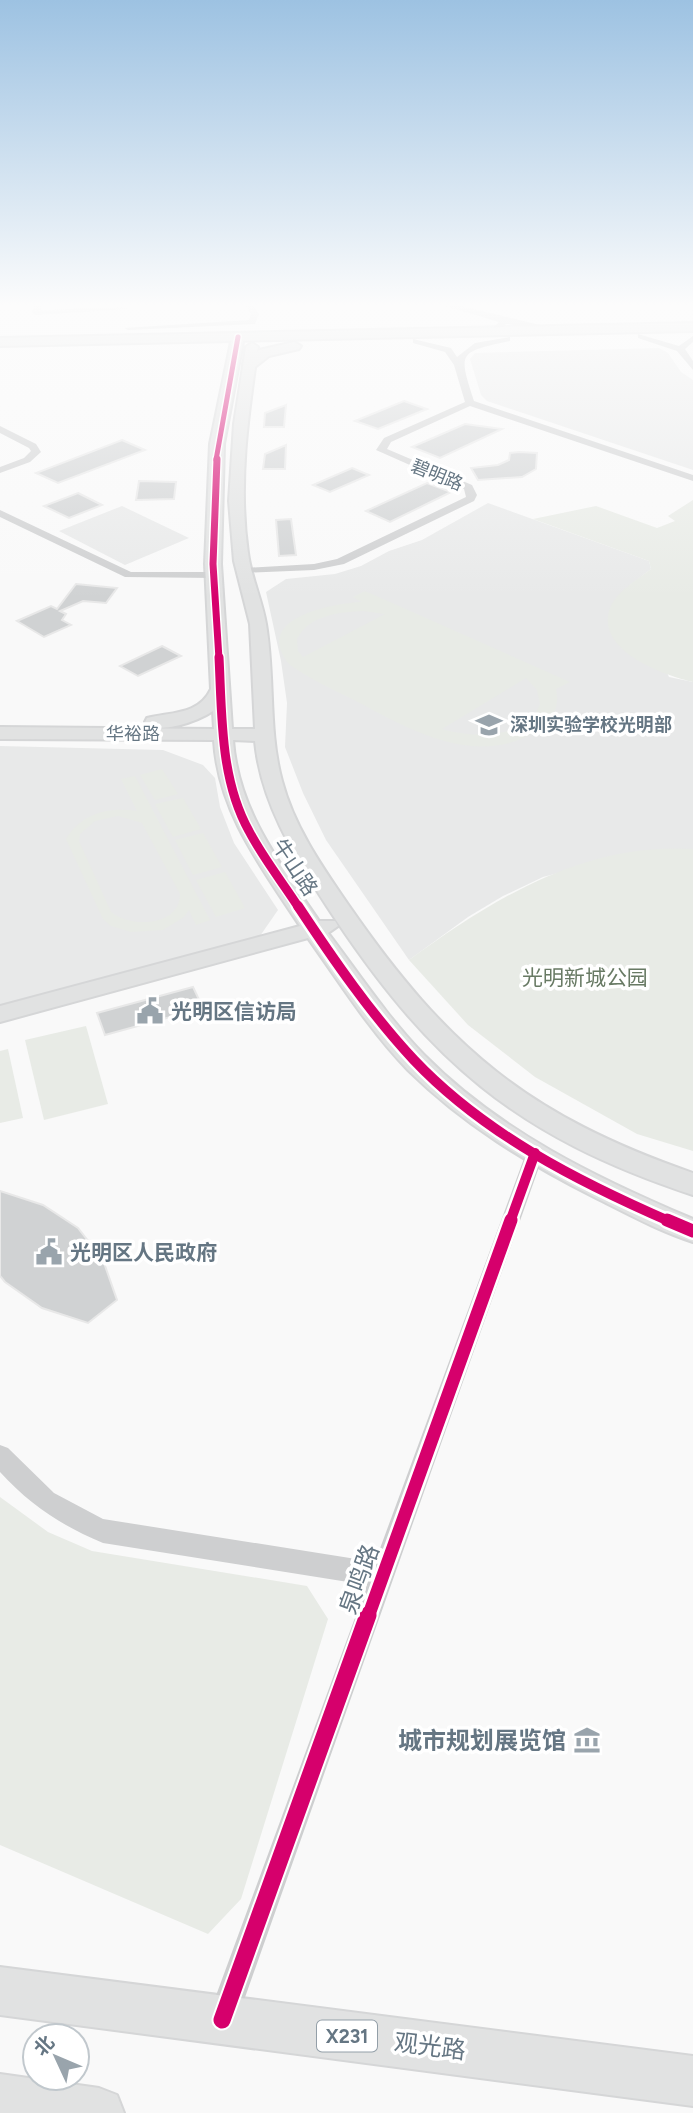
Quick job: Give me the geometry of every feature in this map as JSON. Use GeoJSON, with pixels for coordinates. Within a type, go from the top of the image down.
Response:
{"type":"FeatureCollection","features":[{"type":"Feature","properties":{"kind":"main road","name":"观光路"},"geometry":{"type":"LineString","coordinates":[[0,1991],[693,2081]]}},
{"type":"Feature","properties":{"kind":"main road"},"geometry":{"type":"LineString","coordinates":[[0,2099],[99,2113]]}},
{"type":"Feature","properties":{"kind":"street","name":"牛山路"},"geometry":{"type":"LineString","coordinates":[[226,401],[221,416],[214,477],[214,575],[224,730],[230,779],[248,830],[314,930],[386,1028],[416,1062],[504,1136],[646,1212],[693,1231]]}},
{"type":"Feature","properties":{"kind":"street","name":"牛山路"},"geometry":{"type":"LineString","coordinates":[[242,401],[237,491],[244,571],[258,623],[268,765],[279,804],[294,835],[348,920],[403,995],[446,1040],[520,1104],[576,1138],[693,1184]]}},
{"type":"Feature","properties":{"kind":"street","name":"碧明路"},"geometry":{"type":"LineString","coordinates":[[244,571],[314,567],[340,562],[470,499],[472,495],[468,487],[392,457],[381,447],[387,440],[470,403]]}},
{"type":"Feature","properties":{"kind":"street"},"geometry":{"type":"LineString","coordinates":[[470,403],[693,478]]}},
{"type":"Feature","properties":{"kind":"street"},"geometry":{"type":"LineString","coordinates":[[0,429],[33,446],[36,453],[27,460],[0,470]]}},
{"type":"Feature","properties":{"kind":"street"},"geometry":{"type":"LineString","coordinates":[[0,513],[129,575],[214,575]]}},
{"type":"Feature","properties":{"kind":"street"},"geometry":{"type":"LineString","coordinates":[[148,729],[201,712],[215,701],[222,686]]}},
{"type":"Feature","properties":{"kind":"street","name":"华裕路"},"geometry":{"type":"LineString","coordinates":[[0,721],[148,729]]}},
{"type":"Feature","properties":{"kind":"street"},"geometry":{"type":"LineString","coordinates":[[148,729],[201,746],[217,758],[230,779]]}},
{"type":"Feature","properties":{"kind":"street","name":"华裕路"},"geometry":{"type":"LineString","coordinates":[[0,733],[148,729],[266,730]]}},
{"type":"Feature","properties":{"kind":"street"},"geometry":{"type":"LineString","coordinates":[[0,1014],[348,920]]}},
{"type":"Feature","properties":{"kind":"street","name":"泉鸣路"},"geometry":{"type":"LineString","coordinates":[[222,2020],[535,1153]]}},
{"type":"Feature","properties":{"kind":"street"},"geometry":{"type":"LineString","coordinates":[[0,1455],[31,1490],[65,1516],[103,1531],[383,1575]]}},
{"type":"Feature","properties":{"kind":"shaded area"},"geometry":{"type":"Polygon","coordinates":[[[487,401],[693,401],[693,470],[487,401]]]}},
{"type":"Feature","properties":{"kind":"shaded area","name":"深圳实验学校光明部"},"geometry":{"type":"Polygon","coordinates":[[[488,503],[649,561],[651,569],[629,586],[669,677],[693,682],[693,849],[630,854],[543,877],[468,917],[409,960],[326,840],[285,747],[287,703],[266,592],[286,579],[335,574],[361,566],[389,551],[422,540],[488,503]]]}},
{"type":"Feature","properties":{"kind":"shaded area"},"geometry":{"type":"Polygon","coordinates":[[[122,506],[189,538],[125,565],[59,531],[122,506]]]}},
{"type":"Feature","properties":{"kind":"shaded area"},"geometry":{"type":"Polygon","coordinates":[[[0,746],[163,750],[203,765],[215,778],[220,807],[234,843],[278,910],[260,936],[0,1005],[0,746]]]}},
{"type":"Feature","properties":{"kind":"green space"},"geometry":{"type":"Polygon","coordinates":[[[693,500],[693,682],[666,674],[636,659],[623,650],[613,638],[608,626],[612,604],[627,587],[651,569],[649,561],[533,519],[596,506],[657,528],[675,521],[668,516],[693,500]]]}},
{"type":"Feature","properties":{"kind":"green space"},"geometry":{"type":"Polygon","coordinates":[[[365,591],[570,682],[556,689],[556,707],[548,722],[515,741],[492,746],[468,746],[421,733],[306,675],[290,665],[280,649],[280,636],[287,625],[315,610],[362,602],[353,597],[365,591]],[[345,612],[317,620],[302,631],[297,639],[298,651],[303,657],[385,614],[345,612]],[[526,678],[442,729],[483,735],[511,730],[524,724],[540,704],[537,690],[526,678]]]}},
{"type":"Feature","properties":{"kind":"green space"},"geometry":{"type":"Polygon","coordinates":[[[162,769],[178,794],[155,800],[140,775],[162,769]]]}},
{"type":"Feature","properties":{"kind":"green space"},"geometry":{"type":"Polygon","coordinates":[[[135,776],[210,920],[196,925],[189,910],[184,917],[163,930],[131,932],[111,926],[103,919],[66,839],[80,823],[97,814],[116,810],[137,811],[121,779],[135,776]],[[118,816],[95,821],[80,834],[79,841],[111,912],[130,921],[141,922],[153,921],[172,913],[178,905],[180,894],[142,823],[118,816]]]}},
{"type":"Feature","properties":{"kind":"green space"},"geometry":{"type":"Polygon","coordinates":[[[183,798],[201,829],[173,837],[155,804],[183,798]]]}},
{"type":"Feature","properties":{"kind":"green space"},"geometry":{"type":"Polygon","coordinates":[[[203,833],[222,867],[193,875],[175,840],[203,833]]]}},
{"type":"Feature","properties":{"kind":"green space","name":"光明新城公园"},"geometry":{"type":"Polygon","coordinates":[[[653,849],[693,849],[693,1151],[637,1134],[535,1077],[468,1025],[409,960],[507,896],[577,865],[614,855],[653,849]]]}},
{"type":"Feature","properties":{"kind":"green space"},"geometry":{"type":"Polygon","coordinates":[[[225,872],[245,908],[216,917],[196,880],[225,872]]]}},
{"type":"Feature","properties":{"kind":"green space"},"geometry":{"type":"Polygon","coordinates":[[[86,1026],[108,1104],[44,1120],[25,1040],[86,1026]]]}},
{"type":"Feature","properties":{"kind":"green space"},"geometry":{"type":"Polygon","coordinates":[[[8,1049],[23,1118],[0,1123],[0,1051],[8,1049]]]}},
{"type":"Feature","properties":{"kind":"green space"},"geometry":{"type":"Polygon","coordinates":[[[0,1497],[48,1532],[92,1551],[307,1586],[328,1619],[241,1899],[208,1934],[0,1845],[0,1497]]]}},
{"type":"Feature","properties":{"kind":"building"},"geometry":{"type":"Polygon","coordinates":[[[404,401],[427,409],[378,429],[355,421],[404,401]]]}},
{"type":"Feature","properties":{"kind":"building"},"geometry":{"type":"Polygon","coordinates":[[[286,405],[284,427],[264,427],[265,413],[286,405]]]}},
{"type":"Feature","properties":{"kind":"building"},"geometry":{"type":"Polygon","coordinates":[[[465,424],[502,429],[440,458],[412,447],[465,424]]]}},
{"type":"Feature","properties":{"kind":"building"},"geometry":{"type":"Polygon","coordinates":[[[122,440],[145,450],[58,483],[36,473],[122,440]]]}},
{"type":"Feature","properties":{"kind":"building"},"geometry":{"type":"Polygon","coordinates":[[[286,445],[285,469],[263,469],[265,454],[286,445]]]}},
{"type":"Feature","properties":{"kind":"building"},"geometry":{"type":"Polygon","coordinates":[[[510,453],[537,453],[536,469],[522,477],[478,480],[471,468],[498,465],[509,460],[510,453]]]}},
{"type":"Feature","properties":{"kind":"building"},"geometry":{"type":"Polygon","coordinates":[[[352,468],[369,475],[330,492],[313,485],[352,468]]]}},
{"type":"Feature","properties":{"kind":"building"},"geometry":{"type":"Polygon","coordinates":[[[139,481],[176,482],[174,499],[136,500],[139,481]]]}},
{"type":"Feature","properties":{"kind":"building"},"geometry":{"type":"Polygon","coordinates":[[[427,483],[451,492],[390,522],[366,511],[427,483]]]}},
{"type":"Feature","properties":{"kind":"building"},"geometry":{"type":"Polygon","coordinates":[[[78,493],[102,505],[69,518],[44,506],[78,493]]]}},
{"type":"Feature","properties":{"kind":"building"},"geometry":{"type":"Polygon","coordinates":[[[291,519],[296,555],[279,556],[276,520],[291,519]]]}},
{"type":"Feature","properties":{"kind":"building"},"geometry":{"type":"Polygon","coordinates":[[[76,584],[117,588],[106,603],[83,601],[60,611],[66,614],[62,620],[71,625],[44,637],[17,621],[51,606],[57,609],[76,584]]]}},
{"type":"Feature","properties":{"kind":"building"},"geometry":{"type":"Polygon","coordinates":[[[162,646],[181,656],[138,676],[120,666],[162,646]]]}},
{"type":"Feature","properties":{"kind":"building","name":"光明区信访局"},"geometry":{"type":"Polygon","coordinates":[[[193,987],[203,1008],[105,1035],[97,1013],[193,987]]]}},
{"type":"Feature","properties":{"kind":"building","name":"光明区人民政府"},"geometry":{"type":"Polygon","coordinates":[[[0,1191],[43,1205],[78,1228],[103,1260],[117,1300],[88,1323],[42,1308],[5,1282],[0,1276],[0,1191]]]}},
{"type":"Feature","properties":{"kind":"cycle path"},"geometry":{"type":"LineString","coordinates":[[226,401],[217,444],[213,564],[224,749],[233,791],[248,830],[314,930],[386,1028],[416,1062],[455,1098],[504,1136],[560,1168],[693,1231]]}},
{"type":"Feature","properties":{"kind":"cycle path"},"geometry":{"type":"LineString","coordinates":[[222,2020],[535,1153]]}},
{"type":"Feature","properties":{"kind":"place","name":"深圳实验学校光明部"},"geometry":{"type":"Point","coordinates":[489,725]}},
{"type":"Feature","properties":{"kind":"place","name":"光明区信访局"},"geometry":{"type":"Point","coordinates":[150,1011]}},
{"type":"Feature","properties":{"kind":"place","name":"光明区人民政府"},"geometry":{"type":"Point","coordinates":[49,1252]}},
{"type":"Feature","properties":{"kind":"place","name":"城市规划展览馆"},"geometry":{"type":"Point","coordinates":[587,1740]}}]}
